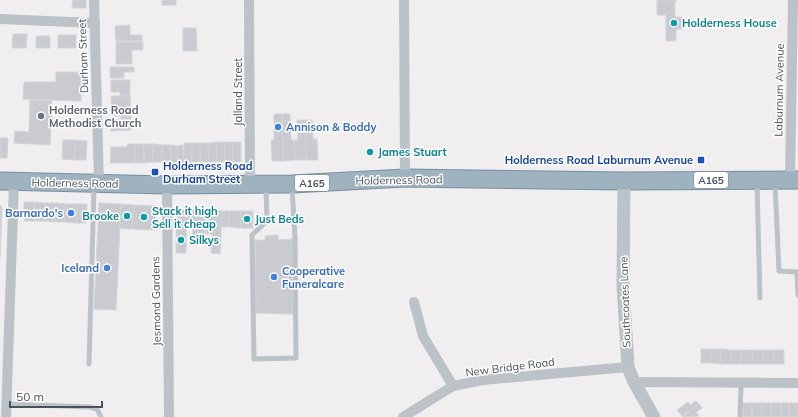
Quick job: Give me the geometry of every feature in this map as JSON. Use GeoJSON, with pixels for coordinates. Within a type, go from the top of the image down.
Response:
{"type":"FeatureCollection","features":[{"type":"Feature","properties":{"kind":"highway","name":"Holderness Road"},"geometry":{"type":"LineString","coordinates":[[7,182],[167,185],[258,183],[292,184],[405,178],[624,181],[788,180]]}},
{"type":"Feature","properties":{"kind":"street","name":"Durham Street"},"geometry":{"type":"LineString","coordinates":[[94,0],[96,184]]}},
{"type":"Feature","properties":{"kind":"street","name":"Jalland Street"},"geometry":{"type":"LineString","coordinates":[[249,0],[258,183]]}},
{"type":"Feature","properties":{"kind":"street"},"geometry":{"type":"LineString","coordinates":[[404,0],[405,178]]}},
{"type":"Feature","properties":{"kind":"street","name":"Laburnum Avenue"},"geometry":{"type":"LineString","coordinates":[[788,180],[793,0]]}},
{"type":"Feature","properties":{"kind":"street"},"geometry":{"type":"LineString","coordinates":[[0,19],[94,23]]}},
{"type":"Feature","properties":{"kind":"street","name":"Southcoates Lane"},"geometry":{"type":"LineString","coordinates":[[624,181],[623,285],[628,366],[634,382],[654,417]]}},
{"type":"Feature","properties":{"kind":"street"},"geometry":{"type":"LineString","coordinates":[[6,417],[7,182]]}},
{"type":"Feature","properties":{"kind":"street","name":"Jesmond Gardens"},"geometry":{"type":"LineString","coordinates":[[167,185],[169,417]]}},
{"type":"Feature","properties":{"kind":"street"},"geometry":{"type":"LineString","coordinates":[[414,302],[423,336],[453,386]]}},
{"type":"Feature","properties":{"kind":"street","name":"New Bridge Road"},"geometry":{"type":"LineString","coordinates":[[404,417],[453,386],[483,380],[628,366]]}},
{"type":"Feature","properties":{"kind":"street"},"geometry":{"type":"LineString","coordinates":[[634,382],[798,383]]}},
{"type":"Feature","properties":{"kind":"lane"},"geometry":{"type":"LineString","coordinates":[[757,180],[760,298]]}},
{"type":"Feature","properties":{"kind":"lane"},"geometry":{"type":"LineString","coordinates":[[788,180],[778,271],[797,272],[798,295]]}},
{"type":"Feature","properties":{"kind":"lane"},"geometry":{"type":"LineString","coordinates":[[258,183],[266,221],[252,235],[254,359],[296,358],[295,237],[292,184]]}},
{"type":"Feature","properties":{"kind":"lane"},"geometry":{"type":"LineString","coordinates":[[89,364],[96,184]]}},
{"type":"Feature","properties":{"kind":"lane"},"geometry":{"type":"LineString","coordinates":[[740,417],[741,382]]}},
{"type":"Feature","properties":{"kind":"lane"},"geometry":{"type":"LineString","coordinates":[[6,404],[90,407],[97,409],[101,417]]}},
{"type":"Feature","properties":{"kind":"building"},"geometry":{"type":"Polygon","coordinates":[[[73,0],[86,0],[86,8],[72,8],[73,0]]]}},
{"type":"Feature","properties":{"kind":"building"},"geometry":{"type":"Polygon","coordinates":[[[162,0],[176,0],[176,5],[162,5],[162,0]]]}},
{"type":"Feature","properties":{"kind":"building","name":"Holderness House"},"geometry":{"type":"Polygon","coordinates":[[[657,0],[677,0],[675,1],[675,17],[682,17],[682,29],[676,29],[676,41],[666,41],[666,15],[657,15],[657,0]]]}},
{"type":"Feature","properties":{"kind":"building"},"geometry":{"type":"Polygon","coordinates":[[[130,25],[130,35],[142,35],[142,41],[116,41],[115,26],[130,25]]]}},
{"type":"Feature","properties":{"kind":"building"},"geometry":{"type":"Polygon","coordinates":[[[183,28],[196,28],[197,51],[183,51],[183,28]]]}},
{"type":"Feature","properties":{"kind":"building"},"geometry":{"type":"Polygon","coordinates":[[[13,34],[27,34],[26,48],[12,48],[13,34]]]}},
{"type":"Feature","properties":{"kind":"building"},"geometry":{"type":"Polygon","coordinates":[[[58,35],[76,35],[76,48],[58,48],[58,35]]]}},
{"type":"Feature","properties":{"kind":"building"},"geometry":{"type":"Polygon","coordinates":[[[36,36],[50,36],[50,48],[36,48],[36,36]]]}},
{"type":"Feature","properties":{"kind":"building"},"geometry":{"type":"Polygon","coordinates":[[[116,42],[143,42],[143,50],[132,50],[132,64],[116,64],[116,42]]]}},
{"type":"Feature","properties":{"kind":"building"},"geometry":{"type":"Polygon","coordinates":[[[110,67],[134,67],[134,72],[124,72],[124,78],[110,78],[110,67]]]}},
{"type":"Feature","properties":{"kind":"building"},"geometry":{"type":"Polygon","coordinates":[[[56,72],[81,72],[81,101],[23,99],[24,82],[56,82],[56,72]]]}},
{"type":"Feature","properties":{"kind":"building"},"geometry":{"type":"Polygon","coordinates":[[[111,80],[130,80],[130,96],[120,96],[120,92],[111,92],[111,80]]]}},
{"type":"Feature","properties":{"kind":"building"},"geometry":{"type":"Polygon","coordinates":[[[111,96],[130,96],[131,116],[112,116],[111,96]]]}},
{"type":"Feature","properties":{"kind":"building","name":"Holderness Road Methodist Church"},"geometry":{"type":"Polygon","coordinates":[[[30,100],[52,101],[50,145],[14,143],[15,131],[29,132],[30,100]]]}},
{"type":"Feature","properties":{"kind":"building","name":"Annison & Boddy"},"geometry":{"type":"Polygon","coordinates":[[[274,114],[282,114],[283,161],[272,161],[271,140],[274,140],[274,114]]]}},
{"type":"Feature","properties":{"kind":"building"},"geometry":{"type":"Polygon","coordinates":[[[282,114],[290,114],[291,140],[294,140],[295,160],[283,161],[282,114]]]}},
{"type":"Feature","properties":{"kind":"building"},"geometry":{"type":"Polygon","coordinates":[[[121,116],[131,116],[131,130],[111,131],[111,120],[121,119],[121,116]]]}},
{"type":"Feature","properties":{"kind":"building"},"geometry":{"type":"Polygon","coordinates":[[[297,120],[305,120],[306,160],[295,160],[294,140],[298,140],[297,120]]]}},
{"type":"Feature","properties":{"kind":"building"},"geometry":{"type":"Polygon","coordinates":[[[305,120],[312,120],[313,139],[317,139],[318,160],[306,160],[305,120]]]}},
{"type":"Feature","properties":{"kind":"building"},"geometry":{"type":"Polygon","coordinates":[[[0,138],[8,138],[7,158],[0,158],[0,138]]]}},
{"type":"Feature","properties":{"kind":"building"},"geometry":{"type":"Polygon","coordinates":[[[63,140],[75,140],[74,160],[62,159],[63,140]]]}},
{"type":"Feature","properties":{"kind":"building"},"geometry":{"type":"Polygon","coordinates":[[[75,140],[87,141],[86,160],[74,160],[75,140]]]}},
{"type":"Feature","properties":{"kind":"building"},"geometry":{"type":"Polygon","coordinates":[[[217,142],[217,162],[209,162],[208,143],[217,142]]]}},
{"type":"Feature","properties":{"kind":"building"},"geometry":{"type":"Polygon","coordinates":[[[217,142],[225,142],[225,162],[217,162],[217,142]]]}},
{"type":"Feature","properties":{"kind":"building"},"geometry":{"type":"Polygon","coordinates":[[[225,142],[233,142],[233,162],[225,162],[225,142]]]}},
{"type":"Feature","properties":{"kind":"building"},"geometry":{"type":"Polygon","coordinates":[[[233,142],[241,142],[241,162],[233,162],[233,142]]]}},
{"type":"Feature","properties":{"kind":"building"},"geometry":{"type":"Polygon","coordinates":[[[184,143],[192,143],[192,162],[184,163],[184,143]]]}},
{"type":"Feature","properties":{"kind":"building"},"geometry":{"type":"Polygon","coordinates":[[[192,143],[200,143],[200,162],[192,162],[192,143]]]}},
{"type":"Feature","properties":{"kind":"building"},"geometry":{"type":"Polygon","coordinates":[[[200,143],[208,143],[209,162],[200,162],[200,143]]]}},
{"type":"Feature","properties":{"kind":"building"},"geometry":{"type":"Polygon","coordinates":[[[128,144],[135,144],[135,163],[110,163],[111,147],[126,147],[128,144]]]}},
{"type":"Feature","properties":{"kind":"building"},"geometry":{"type":"Polygon","coordinates":[[[135,144],[144,144],[144,163],[135,163],[135,144]]]}},
{"type":"Feature","properties":{"kind":"building"},"geometry":{"type":"Polygon","coordinates":[[[144,144],[153,144],[153,162],[144,163],[144,144]]]}},
{"type":"Feature","properties":{"kind":"building"},"geometry":{"type":"Polygon","coordinates":[[[153,144],[162,145],[162,162],[153,162],[153,144]]]}},
{"type":"Feature","properties":{"kind":"building"},"geometry":{"type":"Polygon","coordinates":[[[162,145],[171,145],[171,162],[162,162],[162,145]]]}},
{"type":"Feature","properties":{"kind":"building"},"geometry":{"type":"Polygon","coordinates":[[[171,145],[177,146],[178,163],[171,162],[171,145]]]}},
{"type":"Feature","properties":{"kind":"building"},"geometry":{"type":"Polygon","coordinates":[[[183,145],[184,163],[178,163],[177,146],[183,145]]]}},
{"type":"Feature","properties":{"kind":"building"},"geometry":{"type":"Polygon","coordinates":[[[24,202],[35,202],[34,221],[24,221],[24,202]]]}},
{"type":"Feature","properties":{"kind":"building"},"geometry":{"type":"Polygon","coordinates":[[[35,202],[45,203],[45,221],[34,221],[35,202]]]}},
{"type":"Feature","properties":{"kind":"building"},"geometry":{"type":"Polygon","coordinates":[[[45,203],[56,203],[55,222],[45,221],[45,203]]]}},
{"type":"Feature","properties":{"kind":"building"},"geometry":{"type":"Polygon","coordinates":[[[56,203],[66,204],[65,222],[55,222],[56,203]]]}},
{"type":"Feature","properties":{"kind":"building","name":"Iceland"},"geometry":{"type":"Polygon","coordinates":[[[99,203],[121,204],[116,310],[94,309],[99,203]]]}},
{"type":"Feature","properties":{"kind":"building","name":"Barnardo's"},"geometry":{"type":"Polygon","coordinates":[[[66,204],[77,204],[76,223],[65,222],[66,204]]]}},
{"type":"Feature","properties":{"kind":"building"},"geometry":{"type":"Polygon","coordinates":[[[77,204],[87,204],[86,223],[76,223],[77,204]]]}},
{"type":"Feature","properties":{"kind":"building","name":"Brooke"},"geometry":{"type":"Polygon","coordinates":[[[121,204],[134,205],[132,229],[120,228],[121,204]]]}},
{"type":"Feature","properties":{"kind":"building"},"geometry":{"type":"Polygon","coordinates":[[[0,205],[2,207],[0,257],[0,205]]]}},
{"type":"Feature","properties":{"kind":"building","name":"Stack it high Sell it cheap"},"geometry":{"type":"Polygon","coordinates":[[[134,205],[156,206],[155,230],[132,229],[134,205]]]}},
{"type":"Feature","properties":{"kind":"building","name":"Silkys"},"geometry":{"type":"Polygon","coordinates":[[[177,209],[187,210],[186,253],[176,253],[177,209]]]}},
{"type":"Feature","properties":{"kind":"building"},"geometry":{"type":"Polygon","coordinates":[[[187,210],[199,210],[198,244],[192,243],[193,227],[187,227],[187,210]]]}},
{"type":"Feature","properties":{"kind":"building"},"geometry":{"type":"Polygon","coordinates":[[[199,210],[207,210],[204,244],[198,244],[199,210]]]}},
{"type":"Feature","properties":{"kind":"building"},"geometry":{"type":"Polygon","coordinates":[[[207,210],[222,211],[220,254],[211,253],[212,234],[206,234],[207,210]]]}},
{"type":"Feature","properties":{"kind":"building"},"geometry":{"type":"Polygon","coordinates":[[[222,211],[230,211],[229,227],[221,227],[222,211]]]}},
{"type":"Feature","properties":{"kind":"building"},"geometry":{"type":"Polygon","coordinates":[[[230,211],[241,211],[241,228],[229,227],[230,211]]]}},
{"type":"Feature","properties":{"kind":"building","name":"Just Beds"},"geometry":{"type":"Polygon","coordinates":[[[241,211],[253,211],[253,228],[241,228],[241,211]]]}},
{"type":"Feature","properties":{"kind":"building","name":"Cooperative Funeralcare"},"geometry":{"type":"Polygon","coordinates":[[[278,235],[278,240],[293,239],[293,314],[256,313],[255,240],[265,240],[265,236],[278,235]]]}},
{"type":"Feature","properties":{"kind":"building"},"geometry":{"type":"Polygon","coordinates":[[[701,349],[711,349],[711,363],[701,363],[701,349]]]}},
{"type":"Feature","properties":{"kind":"building"},"geometry":{"type":"Polygon","coordinates":[[[711,349],[721,349],[721,364],[711,363],[711,349]]]}},
{"type":"Feature","properties":{"kind":"building"},"geometry":{"type":"Polygon","coordinates":[[[721,349],[731,350],[731,364],[721,364],[721,349]]]}},
{"type":"Feature","properties":{"kind":"building"},"geometry":{"type":"Polygon","coordinates":[[[731,350],[741,350],[741,364],[731,364],[731,350]]]}},
{"type":"Feature","properties":{"kind":"building"},"geometry":{"type":"Polygon","coordinates":[[[741,350],[753,350],[752,364],[741,364],[741,350]]]}},
{"type":"Feature","properties":{"kind":"building"},"geometry":{"type":"Polygon","coordinates":[[[753,350],[763,350],[763,364],[752,364],[753,350]]]}},
{"type":"Feature","properties":{"kind":"building"},"geometry":{"type":"Polygon","coordinates":[[[763,350],[774,350],[773,364],[763,364],[763,350]]]}},
{"type":"Feature","properties":{"kind":"building"},"geometry":{"type":"Polygon","coordinates":[[[774,350],[784,350],[784,364],[773,364],[774,350]]]}},
{"type":"Feature","properties":{"kind":"building"},"geometry":{"type":"Polygon","coordinates":[[[696,401],[699,404],[682,416],[677,410],[688,402],[690,405],[696,401]]]}},
{"type":"Feature","properties":{"kind":"building"},"geometry":{"type":"Polygon","coordinates":[[[743,403],[752,403],[752,417],[743,417],[743,403]]]}},
{"type":"Feature","properties":{"kind":"building"},"geometry":{"type":"Polygon","coordinates":[[[752,403],[762,403],[762,417],[752,417],[752,403]]]}},
{"type":"Feature","properties":{"kind":"building"},"geometry":{"type":"Polygon","coordinates":[[[762,403],[771,403],[771,417],[762,417],[762,403]]]}},
{"type":"Feature","properties":{"kind":"building"},"geometry":{"type":"Polygon","coordinates":[[[771,403],[781,403],[781,417],[771,417],[771,403]]]}},
{"type":"Feature","properties":{"kind":"building"},"geometry":{"type":"Polygon","coordinates":[[[781,403],[789,403],[789,417],[781,417],[781,403]]]}},
{"type":"Feature","properties":{"kind":"building"},"geometry":{"type":"Polygon","coordinates":[[[789,403],[798,403],[798,417],[789,417],[789,403]]]}},
{"type":"Feature","properties":{"kind":"building"},"geometry":{"type":"Polygon","coordinates":[[[699,404],[702,408],[696,412],[699,416],[682,417],[699,404]]]}},
{"type":"Feature","properties":{"kind":"place","name":"Holderness House"},"geometry":{"type":"Point","coordinates":[674,23]}},
{"type":"Feature","properties":{"kind":"place","name":"Holderness Road Methodist Church"},"geometry":{"type":"Point","coordinates":[41,116]}},
{"type":"Feature","properties":{"kind":"place","name":"Annison & Boddy"},"geometry":{"type":"Point","coordinates":[278,127]}},
{"type":"Feature","properties":{"kind":"place","name":"James Stuart"},"geometry":{"type":"Point","coordinates":[370,152]}},
{"type":"Feature","properties":{"kind":"place","name":"Holderness Road Laburnum Avenue"},"geometry":{"type":"Point","coordinates":[701,160]}},
{"type":"Feature","properties":{"kind":"place","name":"Holderness Road Durham Street"},"geometry":{"type":"Point","coordinates":[155,172]}},
{"type":"Feature","properties":{"kind":"place","name":"Barnardo's"},"geometry":{"type":"Point","coordinates":[71,213]}},
{"type":"Feature","properties":{"kind":"place","name":"Brooke"},"geometry":{"type":"Point","coordinates":[127,216]}},
{"type":"Feature","properties":{"kind":"place","name":"Stack it high Sell it cheap"},"geometry":{"type":"Point","coordinates":[144,217]}},
{"type":"Feature","properties":{"kind":"place","name":"Just Beds"},"geometry":{"type":"Point","coordinates":[247,219]}},
{"type":"Feature","properties":{"kind":"place","name":"Silkys"},"geometry":{"type":"Point","coordinates":[181,240]}},
{"type":"Feature","properties":{"kind":"place","name":"Iceland"},"geometry":{"type":"Point","coordinates":[107,268]}},
{"type":"Feature","properties":{"kind":"place","name":"Cooperative Funeralcare"},"geometry":{"type":"Point","coordinates":[274,277]}}]}
